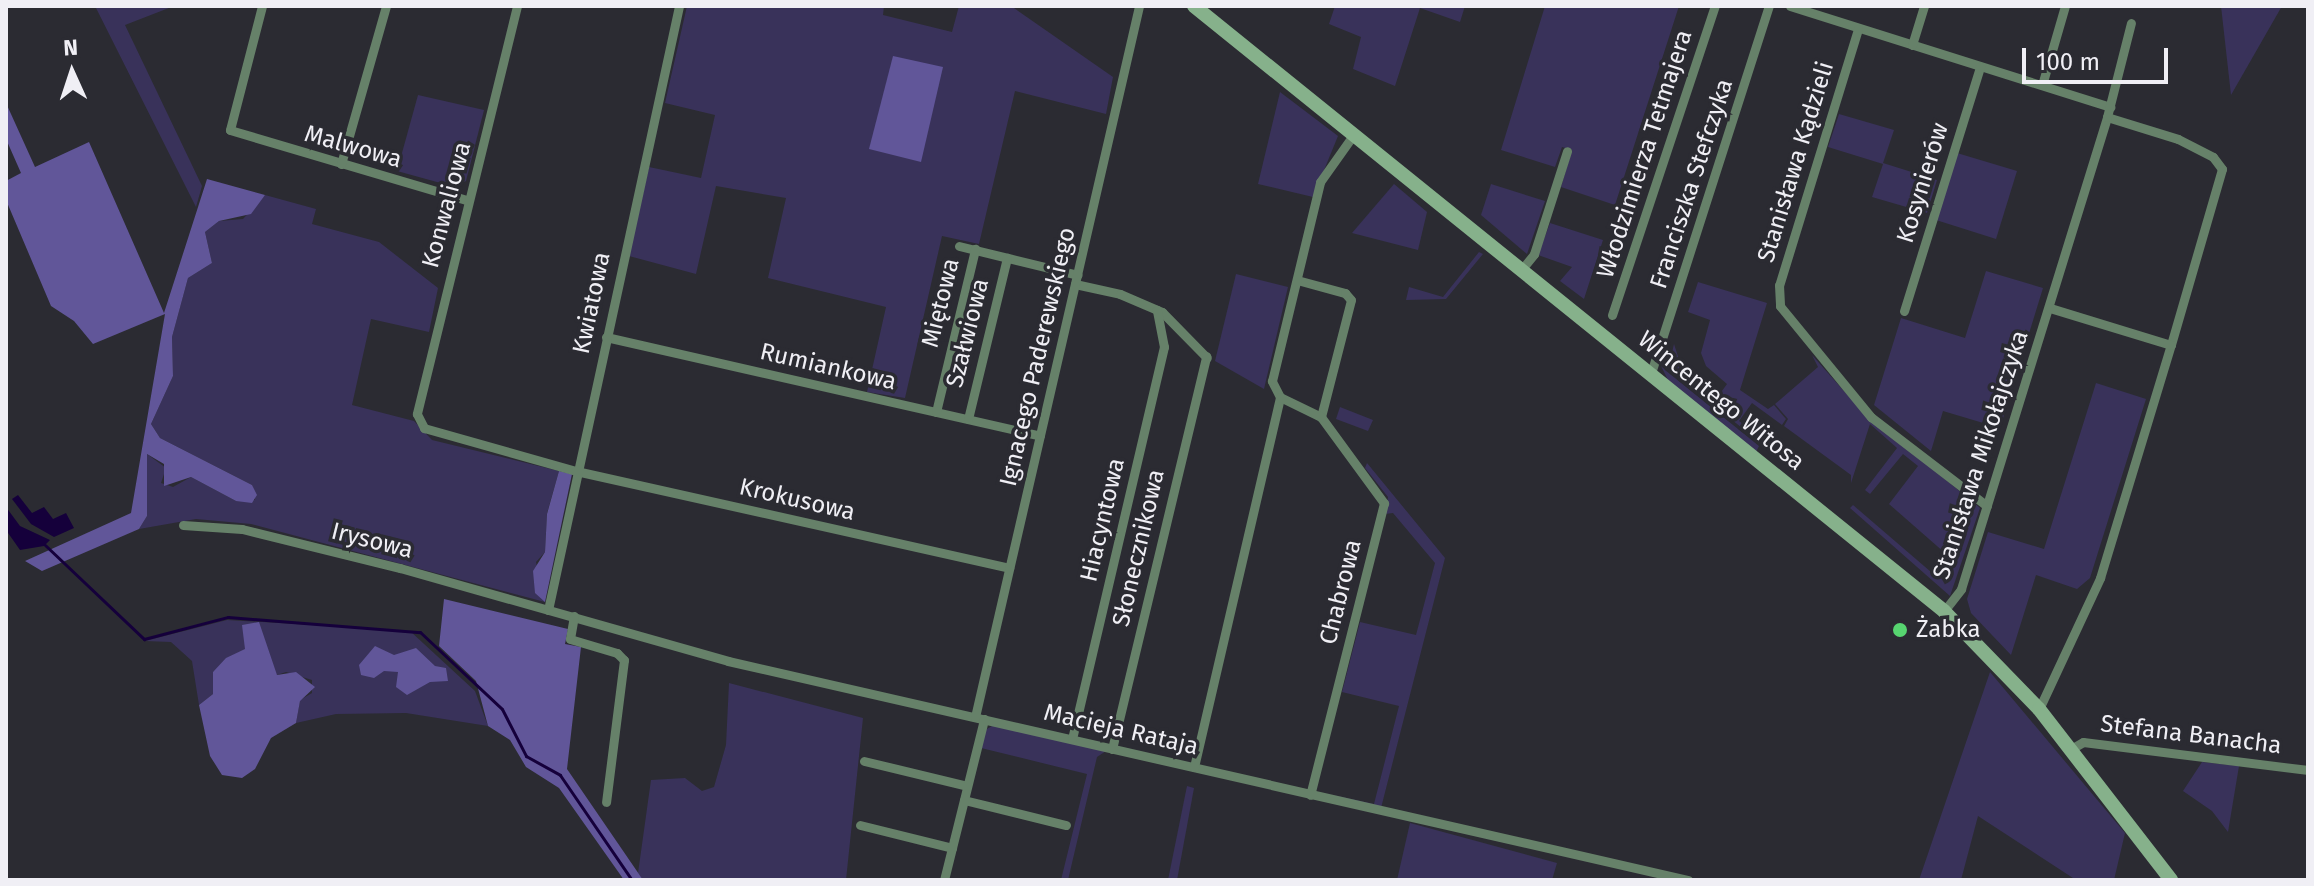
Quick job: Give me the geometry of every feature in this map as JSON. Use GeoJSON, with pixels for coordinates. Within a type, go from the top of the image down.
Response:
{"type":"FeatureCollection","features":[{"type":"Feature","properties":{"kind":"street","name":"Malwowa"},"geometry":{"type":"LineString","coordinates":[[262,6],[230,130],[467,200]]}},
{"type":"Feature","properties":{"kind":"street"},"geometry":{"type":"LineString","coordinates":[[341,164],[386,6]]}},
{"type":"Feature","properties":{"kind":"street","name":"Konwaliowa"},"geometry":{"type":"LineString","coordinates":[[417,414],[517,6]]}},
{"type":"Feature","properties":{"kind":"street","name":"Kwiatowa"},"geometry":{"type":"LineString","coordinates":[[548,610],[679,6]]}},
{"type":"Feature","properties":{"kind":"street","name":"Ignacego Paderewskiego"},"geometry":{"type":"LineString","coordinates":[[944,880],[967,786],[1009,568],[1139,6]]}},
{"type":"Feature","properties":{"kind":"street","name":"Wincentego Witosa"},"geometry":{"type":"LineString","coordinates":[[1194,6],[1944,611],[2039,709],[2171,880]]}},
{"type":"Feature","properties":{"kind":"street","name":"Włodzimierza Tetmajera"},"geometry":{"type":"LineString","coordinates":[[1612,315],[1715,6]]}},
{"type":"Feature","properties":{"kind":"street","name":"Franciszka Stefczyka"},"geometry":{"type":"LineString","coordinates":[[1651,373],[1769,6]]}},
{"type":"Feature","properties":{"kind":"street"},"geometry":{"type":"LineString","coordinates":[[1790,6],[2042,85],[2178,139],[2213,157],[2222,169],[2100,578],[2039,709]]}},
{"type":"Feature","properties":{"kind":"street"},"geometry":{"type":"LineString","coordinates":[[1912,45],[1924,6]]}},
{"type":"Feature","properties":{"kind":"street"},"geometry":{"type":"LineString","coordinates":[[2042,85],[2065,6]]}},
{"type":"Feature","properties":{"kind":"street","name":"Stanisława Mikołajczyka"},"geometry":{"type":"LineString","coordinates":[[1944,611],[1961,589],[2109,112],[2131,23]]}},
{"type":"Feature","properties":{"kind":"street","name":"Stanisława Kądzieli"},"geometry":{"type":"LineString","coordinates":[[1858,29],[1779,285],[1780,306],[1871,417],[1987,506]]}},
{"type":"Feature","properties":{"kind":"street","name":"Kosynierów"},"geometry":{"type":"LineString","coordinates":[[1904,311],[1980,67]]}},
{"type":"Feature","properties":{"kind":"street"},"geometry":{"type":"LineString","coordinates":[[1194,767],[1280,397],[1272,381],[1320,182],[1354,134]]}},
{"type":"Feature","properties":{"kind":"street"},"geometry":{"type":"LineString","coordinates":[[1522,269],[1534,254],[1567,151]]}},
{"type":"Feature","properties":{"kind":"street"},"geometry":{"type":"LineString","coordinates":[[959,246],[1120,294],[1157,310]]}},
{"type":"Feature","properties":{"kind":"street","name":"Miętowa"},"geometry":{"type":"LineString","coordinates":[[936,412],[975,249]]}},
{"type":"Feature","properties":{"kind":"street","name":"Szałwiowa"},"geometry":{"type":"LineString","coordinates":[[968,419],[1007,258]]}},
{"type":"Feature","properties":{"kind":"street"},"geometry":{"type":"LineString","coordinates":[[1297,280],[1345,293],[1351,300],[1321,417]]}},
{"type":"Feature","properties":{"kind":"street","name":"Stanisława Mikołajczyka"},"geometry":{"type":"LineString","coordinates":[[2050,308],[2171,345]]}},
{"type":"Feature","properties":{"kind":"street","name":"Słonecznikowa"},"geometry":{"type":"LineString","coordinates":[[1112,749],[1208,358],[1179,323],[1157,310]]}},
{"type":"Feature","properties":{"kind":"street","name":"Hiacyntowa"},"geometry":{"type":"LineString","coordinates":[[1072,739],[1164,347],[1157,310]]}},
{"type":"Feature","properties":{"kind":"street","name":"Rumiankowa"},"geometry":{"type":"LineString","coordinates":[[606,337],[1040,436]]}},
{"type":"Feature","properties":{"kind":"street","name":"Chabrowa"},"geometry":{"type":"LineString","coordinates":[[1280,397],[1321,417],[1384,503],[1310,795]]}},
{"type":"Feature","properties":{"kind":"street","name":"Krokusowa"},"geometry":{"type":"LineString","coordinates":[[417,414],[424,428],[437,436],[576,471],[1009,568]]}},
{"type":"Feature","properties":{"kind":"street","name":"Irysowa"},"geometry":{"type":"LineString","coordinates":[[183,525],[242,529],[548,610]]}},
{"type":"Feature","properties":{"kind":"street","name":"Macieja Rataja"},"geometry":{"type":"LineString","coordinates":[[548,610],[728,661],[1688,880]]}},
{"type":"Feature","properties":{"kind":"street"},"geometry":{"type":"LineString","coordinates":[[574,616],[570,639],[617,653],[624,660],[606,802]]}},
{"type":"Feature","properties":{"kind":"street","name":"Stefana Banacha"},"geometry":{"type":"LineString","coordinates":[[2071,749],[2083,742],[2308,770]]}},
{"type":"Feature","properties":{"kind":"street"},"geometry":{"type":"LineString","coordinates":[[864,761],[967,786]]}},
{"type":"Feature","properties":{"kind":"street"},"geometry":{"type":"LineString","coordinates":[[964,800],[1066,825]]}},
{"type":"Feature","properties":{"kind":"street"},"geometry":{"type":"LineString","coordinates":[[860,825],[952,848]]}},
{"type":"Feature","properties":{"kind":"shaded area"},"geometry":{"type":"Polygon","coordinates":[[[95,6],[174,6],[125,25],[202,186],[196,207],[95,6]]]}},
{"type":"Feature","properties":{"kind":"shaded area"},"geometry":{"type":"Polygon","coordinates":[[[687,6],[884,6],[883,15],[952,32],[959,6],[1011,6],[1113,77],[1106,114],[1015,91],[979,244],[942,236],[905,398],[867,392],[886,307],[768,278],[786,198],[716,186],[696,274],[629,256],[649,167],[701,178],[715,115],[665,103],[687,6]]]}},
{"type":"Feature","properties":{"kind":"shaded area"},"geometry":{"type":"Polygon","coordinates":[[[1335,6],[1465,6],[1460,22],[1420,8],[1395,86],[1353,69],[1361,37],[1329,24],[1335,6]]]}},
{"type":"Feature","properties":{"kind":"shaded area"},"geometry":{"type":"Polygon","coordinates":[[[1545,6],[1679,6],[1615,205],[1561,187],[1572,150],[1562,147],[1555,167],[1501,150],[1545,6]]]}},
{"type":"Feature","properties":{"kind":"shaded area"},"geometry":{"type":"Polygon","coordinates":[[[2221,6],[2282,6],[2231,95],[2221,6]]]}},
{"type":"Feature","properties":{"kind":"shaded area"},"geometry":{"type":"Polygon","coordinates":[[[893,56],[943,67],[921,162],[869,149],[893,56]]]}},
{"type":"Feature","properties":{"kind":"shaded area"},"geometry":{"type":"Polygon","coordinates":[[[1280,92],[1338,136],[1313,197],[1258,184],[1280,92]]]}},
{"type":"Feature","properties":{"kind":"shaded area"},"geometry":{"type":"Polygon","coordinates":[[[418,95],[484,110],[466,181],[455,187],[397,171],[418,95]]]}},
{"type":"Feature","properties":{"kind":"shaded area"},"geometry":{"type":"Polygon","coordinates":[[[6,103],[35,167],[89,142],[164,313],[207,179],[265,195],[251,214],[219,221],[205,232],[212,263],[188,278],[172,337],[173,376],[151,424],[160,438],[252,485],[257,495],[252,503],[236,501],[191,477],[164,486],[164,464],[147,454],[147,516],[139,529],[42,571],[25,561],[131,513],[165,314],[93,344],[74,321],[51,306],[6,200],[6,181],[21,173],[6,139],[6,103]]]}},
{"type":"Feature","properties":{"kind":"shaded area"},"geometry":{"type":"Polygon","coordinates":[[[1839,114],[1894,130],[1883,163],[1937,180],[1927,213],[1872,197],[1883,164],[1828,147],[1839,114]]]}},
{"type":"Feature","properties":{"kind":"shaded area"},"geometry":{"type":"Polygon","coordinates":[[[1957,153],[2017,171],[1996,239],[1936,220],[1957,153]]]}},
{"type":"Feature","properties":{"kind":"shaded area"},"geometry":{"type":"Polygon","coordinates":[[[1394,184],[1427,212],[1418,250],[1352,233],[1394,184]]]}},
{"type":"Feature","properties":{"kind":"shaded area"},"geometry":{"type":"Polygon","coordinates":[[[1491,184],[1545,201],[1527,254],[1481,215],[1491,184]]]}},
{"type":"Feature","properties":{"kind":"shaded area"},"geometry":{"type":"Polygon","coordinates":[[[265,195],[316,209],[312,224],[379,242],[438,288],[429,332],[371,319],[352,405],[414,421],[432,440],[559,471],[547,513],[545,552],[536,562],[545,602],[251,524],[196,519],[139,529],[147,516],[147,454],[166,468],[161,483],[173,487],[191,477],[236,501],[255,500],[252,485],[160,438],[151,424],[173,376],[172,337],[188,278],[212,263],[205,232],[219,221],[243,219],[265,195]]]}},
{"type":"Feature","properties":{"kind":"shaded area"},"geometry":{"type":"Polygon","coordinates":[[[1550,223],[1603,240],[1584,299],[1560,281],[1572,267],[1538,255],[1550,223]]]}},
{"type":"Feature","properties":{"kind":"shaded area"},"geometry":{"type":"Polygon","coordinates":[[[1479,252],[1483,254],[1446,299],[1406,300],[1409,287],[1443,297],[1479,252]]]}},
{"type":"Feature","properties":{"kind":"shaded area"},"geometry":{"type":"Polygon","coordinates":[[[1986,271],[2043,288],[2000,428],[1943,411],[1931,451],[1874,405],[1901,318],[1965,338],[1986,271]]]}},
{"type":"Feature","properties":{"kind":"shaded area"},"geometry":{"type":"Polygon","coordinates":[[[1236,274],[1288,287],[1264,389],[1215,361],[1236,274]]]}},
{"type":"Feature","properties":{"kind":"shaded area"},"geometry":{"type":"Polygon","coordinates":[[[1698,282],[1767,303],[1740,390],[1768,409],[1774,405],[1786,419],[1782,425],[1752,403],[1739,421],[1769,443],[1766,447],[1668,369],[1674,344],[1686,381],[1714,402],[1727,384],[1706,366],[1701,353],[1710,320],[1688,312],[1698,282]]]}},
{"type":"Feature","properties":{"kind":"shaded area"},"geometry":{"type":"Polygon","coordinates":[[[1812,355],[1859,408],[1980,508],[1950,596],[1850,508],[1853,505],[1938,578],[1953,560],[1889,504],[1918,466],[1903,454],[1870,494],[1865,490],[1897,448],[1870,424],[1851,483],[1851,475],[1784,426],[1788,419],[1775,404],[1818,367],[1812,355]]]}},
{"type":"Feature","properties":{"kind":"shaded area"},"geometry":{"type":"Polygon","coordinates":[[[1663,363],[1665,370],[1759,446],[1756,452],[1668,380],[1661,366],[1663,363]]]}},
{"type":"Feature","properties":{"kind":"shaded area"},"geometry":{"type":"Polygon","coordinates":[[[2096,383],[2146,399],[2090,578],[2077,589],[2036,575],[2011,655],[1971,613],[1967,599],[1988,532],[2044,549],[2096,383]]]}},
{"type":"Feature","properties":{"kind":"shaded area"},"geometry":{"type":"Polygon","coordinates":[[[1340,407],[1373,420],[1368,431],[1336,419],[1340,407]]]}},
{"type":"Feature","properties":{"kind":"shaded area"},"geometry":{"type":"Polygon","coordinates":[[[1367,463],[1445,558],[1381,808],[1333,795],[1374,804],[1399,706],[1342,692],[1360,622],[1416,635],[1435,563],[1393,513],[1385,514],[1388,497],[1365,468],[1367,463]]]}},
{"type":"Feature","properties":{"kind":"shaded area"},"geometry":{"type":"Polygon","coordinates":[[[559,471],[572,474],[545,602],[535,593],[533,571],[545,552],[547,514],[559,471]]]}},
{"type":"Feature","properties":{"kind":"shaded area"},"geometry":{"type":"Polygon","coordinates":[[[18,495],[32,513],[44,507],[53,519],[66,513],[74,528],[54,537],[31,524],[12,499],[18,495]]]}},
{"type":"Feature","properties":{"kind":"shaded area"},"geometry":{"type":"Polygon","coordinates":[[[6,507],[20,526],[50,540],[44,546],[20,550],[6,530],[6,507]]]}},
{"type":"Feature","properties":{"kind":"shaded area"},"geometry":{"type":"Polygon","coordinates":[[[444,599],[568,629],[565,644],[581,647],[567,769],[643,880],[624,880],[559,788],[526,767],[510,740],[488,726],[476,681],[439,646],[444,599]]]}},
{"type":"Feature","properties":{"kind":"shaded area"},"geometry":{"type":"Polygon","coordinates":[[[227,620],[410,631],[475,691],[488,726],[406,713],[336,714],[296,723],[300,700],[312,693],[312,680],[286,672],[277,675],[245,650],[213,672],[213,694],[199,705],[192,661],[171,642],[145,641],[227,620]]]}},
{"type":"Feature","properties":{"kind":"shaded area"},"geometry":{"type":"Polygon","coordinates":[[[259,622],[277,675],[296,672],[315,687],[300,701],[296,723],[271,738],[255,769],[242,778],[222,775],[210,756],[199,705],[213,694],[213,672],[226,658],[245,649],[242,625],[259,622]]]}},
{"type":"Feature","properties":{"kind":"shaded area"},"geometry":{"type":"Polygon","coordinates":[[[375,646],[394,655],[416,648],[435,666],[446,668],[448,681],[430,682],[407,695],[396,687],[398,672],[384,671],[374,678],[361,675],[359,665],[375,646]]]}},
{"type":"Feature","properties":{"kind":"shaded area"},"geometry":{"type":"Polygon","coordinates":[[[1990,672],[2125,833],[2114,880],[2076,880],[1978,816],[1961,880],[1919,880],[1990,672]]]}},
{"type":"Feature","properties":{"kind":"shaded area"},"geometry":{"type":"Polygon","coordinates":[[[729,683],[863,718],[846,880],[643,880],[638,873],[651,780],[685,778],[702,791],[714,787],[726,745],[729,683]]]}},
{"type":"Feature","properties":{"kind":"shaded area"},"geometry":{"type":"Polygon","coordinates":[[[994,725],[1106,751],[1097,757],[1068,880],[1061,880],[1087,774],[981,748],[985,730],[994,725]]]}},
{"type":"Feature","properties":{"kind":"shaded area"},"geometry":{"type":"Polygon","coordinates":[[[2202,762],[2239,766],[2228,832],[2212,811],[2183,791],[2202,762]]]}},
{"type":"Feature","properties":{"kind":"shaded area"},"geometry":{"type":"Polygon","coordinates":[[[1187,786],[1194,788],[1177,880],[1168,880],[1187,786]]]}},
{"type":"Feature","properties":{"kind":"shaded area"},"geometry":{"type":"Polygon","coordinates":[[[1410,823],[1557,863],[1552,880],[1397,880],[1410,823]]]}},
{"type":"Feature","properties":{"kind":"waterway"},"geometry":{"type":"LineString","coordinates":[[45,545],[144,639],[228,617],[420,632],[502,709],[526,756],[560,775],[632,880]]}},
{"type":"Feature","properties":{"kind":"place","name":"Żabka"},"geometry":{"type":"Point","coordinates":[1900,630]}}]}
